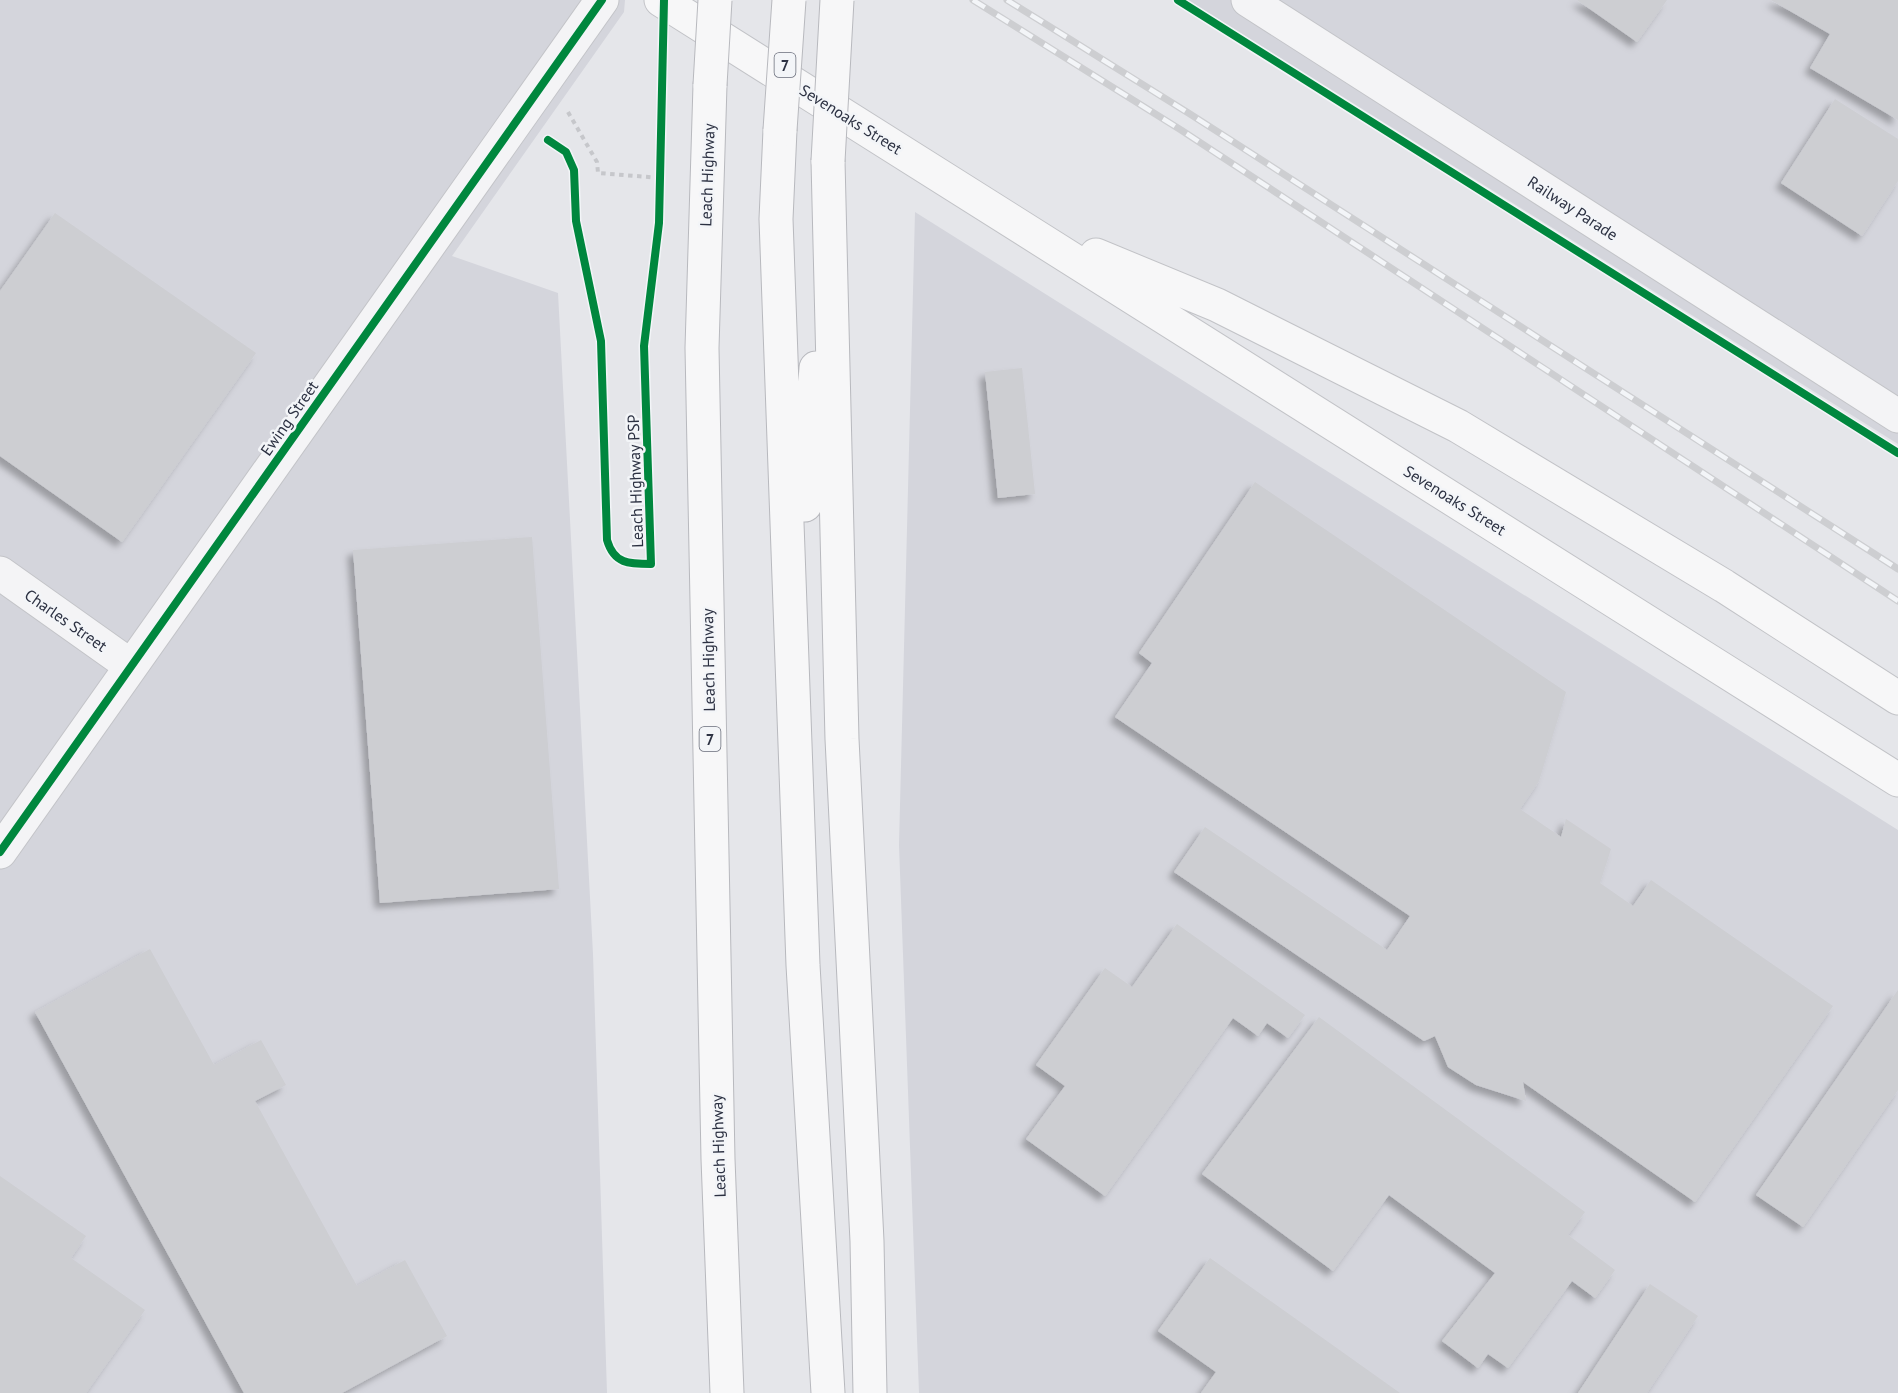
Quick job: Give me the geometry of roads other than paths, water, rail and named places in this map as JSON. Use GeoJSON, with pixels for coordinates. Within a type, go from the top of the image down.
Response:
{"type":"FeatureCollection","features":[{"type":"Feature","properties":{"kind":"main road","name":"Sevenoaks Street"},"geometry":{"type":"LineString","coordinates":[[661,0],[1012,219],[1898,780]]}},
{"type":"Feature","properties":{"kind":"main road","name":"Leach Highway"},"geometry":{"type":"LineString","coordinates":[[715,0],[710,85],[702,360],[718,1159],[727,1393]]}},
{"type":"Feature","properties":{"kind":"main road","name":"7"},"geometry":{"type":"LineString","coordinates":[[789,0],[780,130],[777,219],[803,966],[828,1393]]}},
{"type":"Feature","properties":{"kind":"main road"},"geometry":{"type":"LineString","coordinates":[[837,0],[828,161],[828,238],[842,739],[867,1242],[870,1393]]}},
{"type":"Feature","properties":{"kind":"main road","name":"Sevenoaks Street"},"geometry":{"type":"LineString","coordinates":[[1012,219],[1217,305],[1458,426],[1724,586],[1898,698]]}},
{"type":"Feature","properties":{"kind":"main road"},"geometry":{"type":"LineString","coordinates":[[796,769],[806,481],[828,238]]}},
{"type":"Feature","properties":{"kind":"street","name":"Ewing Street"},"geometry":{"type":"LineString","coordinates":[[0,852],[602,0]]}},
{"type":"Feature","properties":{"kind":"street","name":"Railway Parade"},"geometry":{"type":"LineString","coordinates":[[1248,0],[1290,11],[1898,416]]}},
{"type":"Feature","properties":{"kind":"street","name":"Charles Street"},"geometry":{"type":"LineString","coordinates":[[0,573],[131,666]]}},
{"type":"Feature","properties":{"kind":"railway"},"geometry":{"type":"LineString","coordinates":[[973,0],[1181,130],[1898,601]]}},
{"type":"Feature","properties":{"kind":"railway"},"geometry":{"type":"LineString","coordinates":[[1007,0],[1190,114],[1898,569]]}}]}
